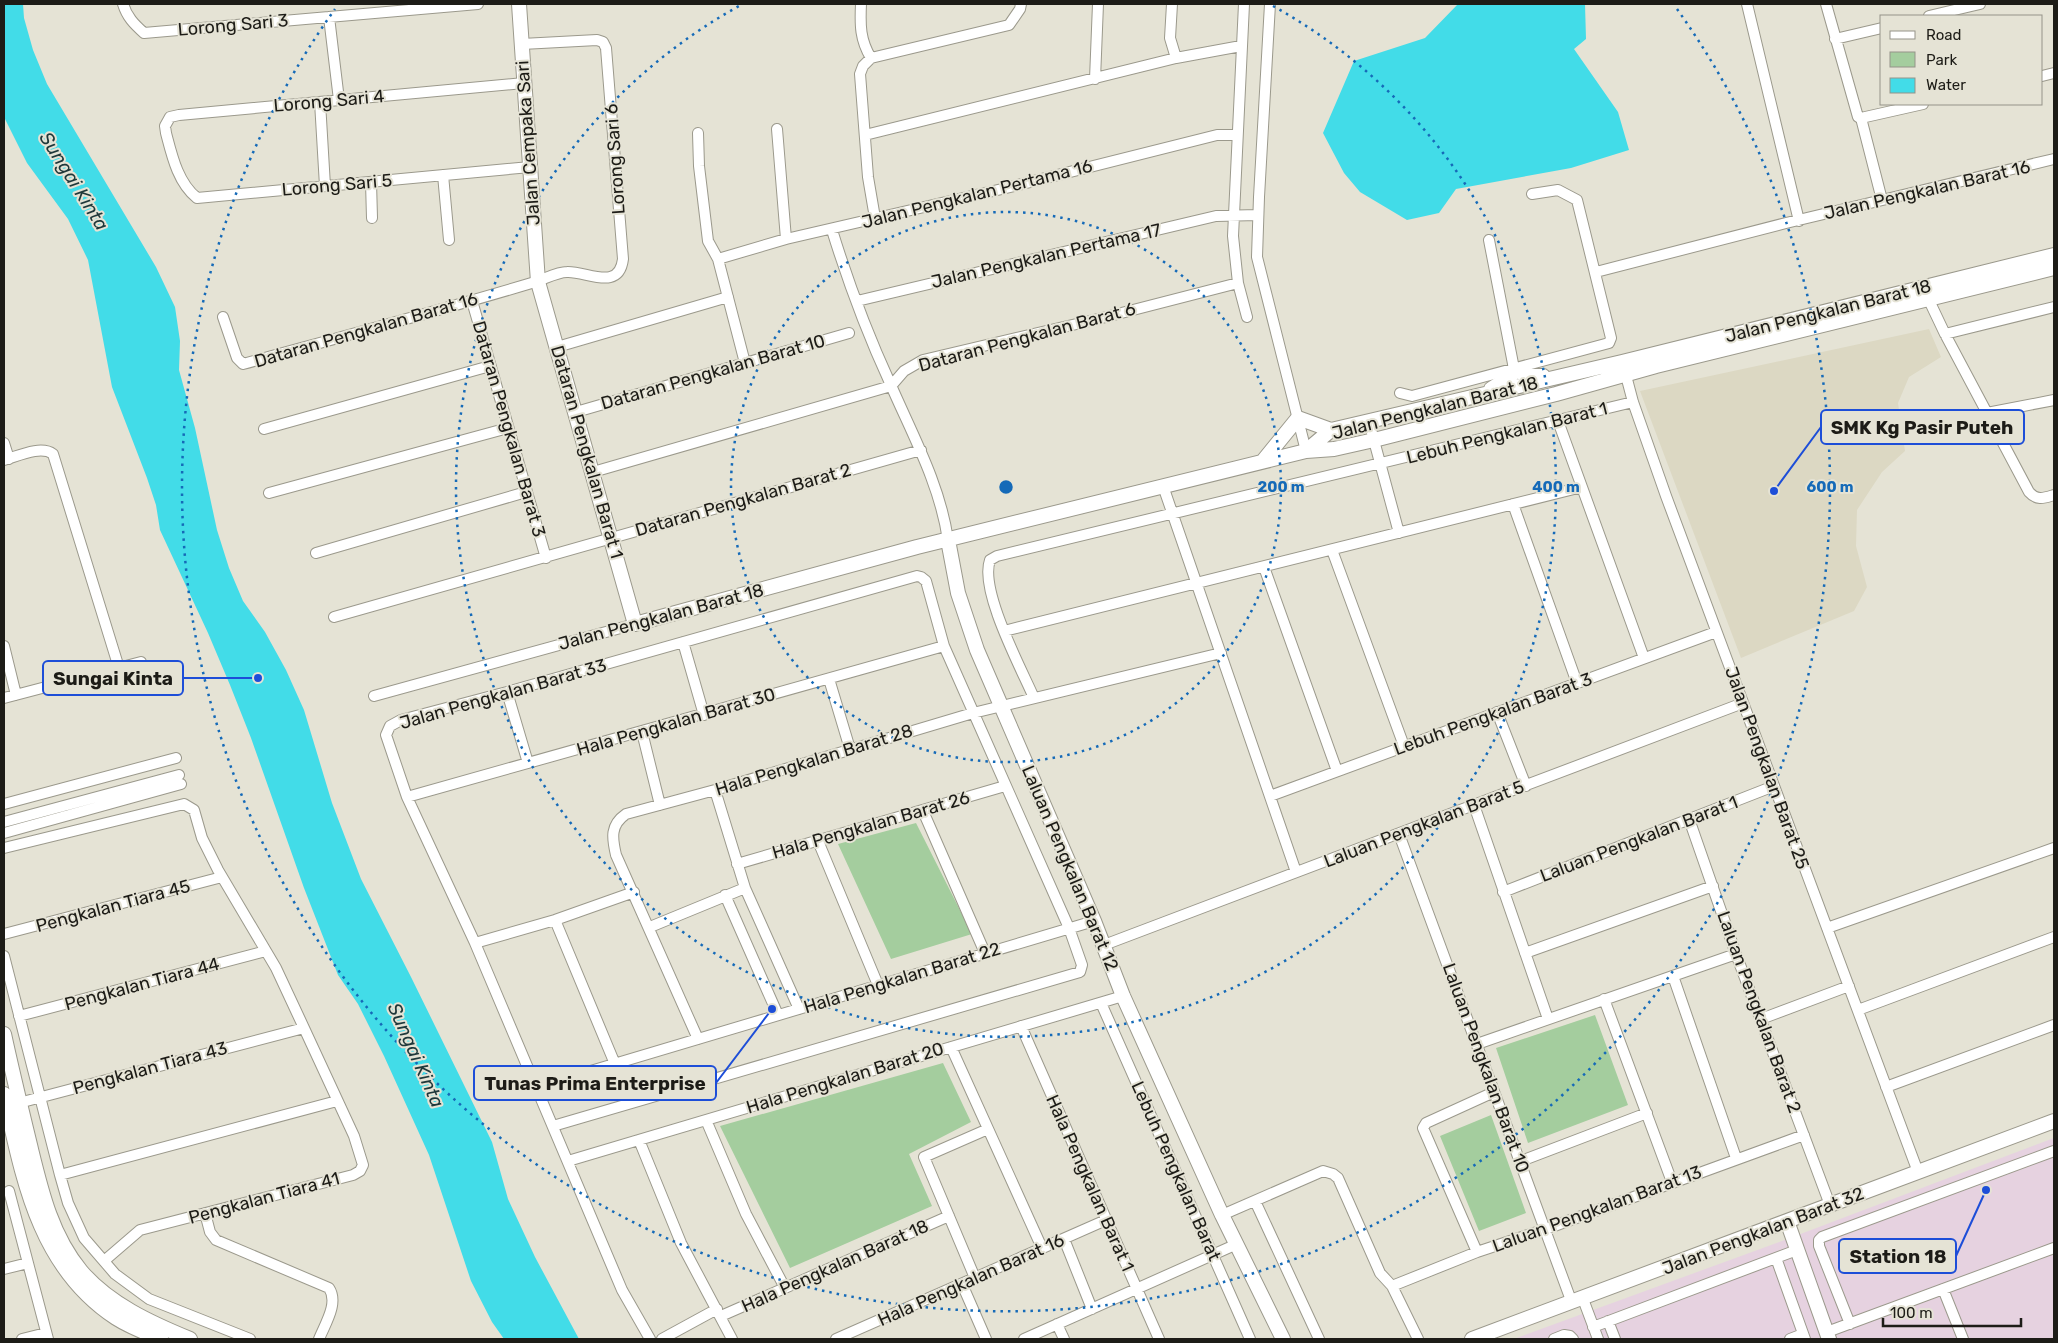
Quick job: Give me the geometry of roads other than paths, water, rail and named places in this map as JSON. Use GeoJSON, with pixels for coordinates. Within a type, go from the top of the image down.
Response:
{"type":"FeatureCollection","features":[{"type":"Feature","properties":{"kind":"street","name":"Lorong Sari 3"},"geometry":{"type":"LineString","coordinates":[[123,4],[125,12],[132,23],[144,33],[478,4]]}},
{"type":"Feature","properties":{"kind":"street","name":"Jalan Cempaka Sari"},"geometry":{"type":"LineString","coordinates":[[519,4],[538,282]]}},
{"type":"Feature","properties":{"kind":"street"},"geometry":{"type":"LineString","coordinates":[[861,4],[860,31],[864,47],[871,58]]}},
{"type":"Feature","properties":{"kind":"street"},"geometry":{"type":"LineString","coordinates":[[875,218],[868,177],[864,135],[860,74],[862,66],[871,58],[1009,25],[1020,9],[1021,4]]}},
{"type":"Feature","properties":{"kind":"street"},"geometry":{"type":"LineString","coordinates":[[1095,78],[1098,4]]}},
{"type":"Feature","properties":{"kind":"street"},"geometry":{"type":"LineString","coordinates":[[1172,4],[1170,38],[1176,58]]}},
{"type":"Feature","properties":{"kind":"street"},"geometry":{"type":"LineString","coordinates":[[1244,4],[1233,242],[1238,283],[1247,316]]}},
{"type":"Feature","properties":{"kind":"street"},"geometry":{"type":"LineString","coordinates":[[1270,4],[1258,215],[1258,257],[1306,450]]}},
{"type":"Feature","properties":{"kind":"street"},"geometry":{"type":"LineString","coordinates":[[1748,4],[1799,220]]}},
{"type":"Feature","properties":{"kind":"street"},"geometry":{"type":"LineString","coordinates":[[1826,4],[1882,200]]}},
{"type":"Feature","properties":{"kind":"street"},"geometry":{"type":"LineString","coordinates":[[1932,15],[1980,4]]}},
{"type":"Feature","properties":{"kind":"street"},"geometry":{"type":"LineString","coordinates":[[329,17],[339,100]]}},
{"type":"Feature","properties":{"kind":"street"},"geometry":{"type":"LineString","coordinates":[[1836,39],[1880,28]]}},
{"type":"Feature","properties":{"kind":"street","name":"Lorong Sari 6"},"geometry":{"type":"LineString","coordinates":[[522,44],[596,40],[603,42],[606,48],[623,259],[622,268],[616,275],[603,278],[565,271],[538,282]]}},
{"type":"Feature","properties":{"kind":"street"},"geometry":{"type":"LineString","coordinates":[[864,135],[1176,58],[1241,46]]}},
{"type":"Feature","properties":{"kind":"street","name":"Lorong Sari 4"},"geometry":{"type":"LineString","coordinates":[[171,152],[165,126],[170,117],[179,115],[524,83]]}},
{"type":"Feature","properties":{"kind":"street"},"geometry":{"type":"LineString","coordinates":[[320,102],[325,186]]}},
{"type":"Feature","properties":{"kind":"street"},"geometry":{"type":"LineString","coordinates":[[1860,118],[1918,105]]}},
{"type":"Feature","properties":{"kind":"street"},"geometry":{"type":"LineString","coordinates":[[777,129],[786,239]]}},
{"type":"Feature","properties":{"kind":"street"},"geometry":{"type":"LineString","coordinates":[[698,133],[699,166],[708,241],[718,259],[745,363]]}},
{"type":"Feature","properties":{"kind":"street","name":"Jalan Pengkalan Pertama 16"},"geometry":{"type":"LineString","coordinates":[[718,259],[786,239],[832,230],[875,218],[1002,189],[1217,135],[1238,135]]}},
{"type":"Feature","properties":{"kind":"street","name":"Lorong Sari 5"},"geometry":{"type":"LineString","coordinates":[[171,152],[189,192],[197,198],[530,167]]}},
{"type":"Feature","properties":{"kind":"street","name":"Jalan Pengkalan Barat 16"},"geometry":{"type":"LineString","coordinates":[[1596,272],[1799,220],[2054,159]]}},
{"type":"Feature","properties":{"kind":"street"},"geometry":{"type":"LineString","coordinates":[[443,175],[449,240]]}},
{"type":"Feature","properties":{"kind":"street"},"geometry":{"type":"LineString","coordinates":[[371,182],[372,218]]}},
{"type":"Feature","properties":{"kind":"street"},"geometry":{"type":"LineString","coordinates":[[1400,393],[1412,396],[1609,343],[1611,338],[1577,200],[1558,190],[1532,194]]}},
{"type":"Feature","properties":{"kind":"street","name":"Jalan Pengkalan Pertama 17"},"geometry":{"type":"LineString","coordinates":[[856,301],[1216,216],[1258,215]]}},
{"type":"Feature","properties":{"kind":"street","name":"Laluan Pengkalan Barat 12"},"geometry":{"type":"LineString","coordinates":[[832,230],[868,334],[921,450],[945,524],[958,593],[976,650],[1094,921],[1123,996],[1222,1215],[1282,1339]]}},
{"type":"Feature","properties":{"kind":"street"},"geometry":{"type":"LineString","coordinates":[[1486,411],[1511,398],[1515,394],[1517,387],[1489,240]]}},
{"type":"Feature","properties":{"kind":"street","name":"Jalan Pengkalan Barat 18"},"geometry":{"type":"LineString","coordinates":[[374,696],[917,547],[1306,450],[1334,449],[1556,394],[1624,369],[1925,293],[2054,255]]}},
{"type":"Feature","properties":{"kind":"street","name":"Jalan Pengkalan Barat 18"},"geometry":{"type":"LineString","coordinates":[[1925,293],[2054,268]]}},
{"type":"Feature","properties":{"kind":"street","name":"Dataran Pengkalan Barat 16"},"geometry":{"type":"LineString","coordinates":[[223,317],[237,358],[244,364],[538,282]]}},
{"type":"Feature","properties":{"kind":"street","name":"Dataran Pengkalan Barat 1"},"geometry":{"type":"LineString","coordinates":[[538,282],[612,537],[635,624]]}},
{"type":"Feature","properties":{"kind":"street","name":"Dataran Pengkalan Barat 6"},"geometry":{"type":"LineString","coordinates":[[593,472],[891,386],[904,371],[923,360],[1098,319],[1238,283]]}},
{"type":"Feature","properties":{"kind":"street"},"geometry":{"type":"LineString","coordinates":[[1925,293],[2029,492],[2034,497],[2042,499],[2054,494]]}},
{"type":"Feature","properties":{"kind":"street"},"geometry":{"type":"LineString","coordinates":[[557,346],[728,297]]}},
{"type":"Feature","properties":{"kind":"street","name":"Dataran Pengkalan Barat 3"},"geometry":{"type":"LineString","coordinates":[[472,301],[546,558]]}},
{"type":"Feature","properties":{"kind":"street"},"geometry":{"type":"LineString","coordinates":[[1945,334],[2054,307]]}},
{"type":"Feature","properties":{"kind":"street","name":"Dataran Pengkalan Barat 10"},"geometry":{"type":"LineString","coordinates":[[576,412],[850,332]]}},
{"type":"Feature","properties":{"kind":"street"},"geometry":{"type":"LineString","coordinates":[[264,429],[490,366]]}},
{"type":"Feature","properties":{"kind":"street"},"geometry":{"type":"LineString","coordinates":[[1514,369],[1531,376],[1565,375]]}},
{"type":"Feature","properties":{"kind":"street"},"geometry":{"type":"LineString","coordinates":[[1472,398],[1500,385],[1510,377],[1514,369]]}},
{"type":"Feature","properties":{"kind":"street","name":"Jalan Pengkalan Barat 18"},"geometry":{"type":"LineString","coordinates":[[1306,450],[1331,430],[1565,375],[1624,369]]}},
{"type":"Feature","properties":{"kind":"street","name":"Jalan Pengkalan Barat 25"},"geometry":{"type":"LineString","coordinates":[[1624,369],[1633,402],[1716,632],[1918,1172]]}},
{"type":"Feature","properties":{"kind":"street"},"geometry":{"type":"LineString","coordinates":[[1517,387],[1556,394]]}},
{"type":"Feature","properties":{"kind":"street"},"geometry":{"type":"LineString","coordinates":[[1987,413],[2054,400]]}},
{"type":"Feature","properties":{"kind":"street","name":"Lebuh Pengkalan Barat 1"},"geometry":{"type":"LineString","coordinates":[[1004,631],[997,614],[988,572],[990,560],[997,556],[1633,402]]}},
{"type":"Feature","properties":{"kind":"street"},"geometry":{"type":"LineString","coordinates":[[1298,418],[1331,430]]}},
{"type":"Feature","properties":{"kind":"street"},"geometry":{"type":"LineString","coordinates":[[1263,461],[1298,418]]}},
{"type":"Feature","properties":{"kind":"street"},"geometry":{"type":"LineString","coordinates":[[1558,420],[1644,658]]}},
{"type":"Feature","properties":{"kind":"street"},"geometry":{"type":"LineString","coordinates":[[1369,422],[1399,533]]}},
{"type":"Feature","properties":{"kind":"street"},"geometry":{"type":"LineString","coordinates":[[269,494],[508,428]]}},
{"type":"Feature","properties":{"kind":"street"},"geometry":{"type":"LineString","coordinates":[[4,443],[6,459],[38,451],[48,450],[53,454],[118,668]]}},
{"type":"Feature","properties":{"kind":"street","name":"Dataran Pengkalan Barat 2"},"geometry":{"type":"LineString","coordinates":[[334,617],[921,450]]}},
{"type":"Feature","properties":{"kind":"street"},"geometry":{"type":"LineString","coordinates":[[1163,486],[1296,872]]}},
{"type":"Feature","properties":{"kind":"street"},"geometry":{"type":"LineString","coordinates":[[1034,698],[1004,631],[1582,486]]}},
{"type":"Feature","properties":{"kind":"street"},"geometry":{"type":"LineString","coordinates":[[316,553],[526,492]]}},
{"type":"Feature","properties":{"kind":"street"},"geometry":{"type":"LineString","coordinates":[[1512,504],[1577,683]]}},
{"type":"Feature","properties":{"kind":"street"},"geometry":{"type":"LineString","coordinates":[[1332,550],[1404,746]]}},
{"type":"Feature","properties":{"kind":"street"},"geometry":{"type":"LineString","coordinates":[[1264,567],[1337,771]]}},
{"type":"Feature","properties":{"kind":"street","name":"Jalan Pengkalan Barat 33"},"geometry":{"type":"LineString","coordinates":[[650,1339],[622,1290],[475,944],[407,797],[386,735],[390,726],[401,720],[507,692],[917,576],[922,577],[926,581],[944,646]]}},
{"type":"Feature","properties":{"kind":"street","name":"Lebuh Pengkalan Barat 3"},"geometry":{"type":"LineString","coordinates":[[1270,796],[1716,632]]}},
{"type":"Feature","properties":{"kind":"street"},"geometry":{"type":"LineString","coordinates":[[683,642],[704,714]]}},
{"type":"Feature","properties":{"kind":"street"},"geometry":{"type":"LineString","coordinates":[[4,646],[16,695]]}},
{"type":"Feature","properties":{"kind":"street"},"geometry":{"type":"LineString","coordinates":[[553,1126],[1080,972],[1082,965],[1069,928],[944,646]]}},
{"type":"Feature","properties":{"kind":"street","name":"Hala Pengkalan Barat 30"},"geometry":{"type":"LineString","coordinates":[[407,797],[944,646]]}},
{"type":"Feature","properties":{"kind":"street","name":"Hala Pengkalan Barat 28"},"geometry":{"type":"LineString","coordinates":[[634,892],[616,855],[613,842],[612,832],[616,822],[626,814],[715,790],[973,713],[1221,653]]}},
{"type":"Feature","properties":{"kind":"street"},"geometry":{"type":"LineString","coordinates":[[4,698],[141,662]]}},
{"type":"Feature","properties":{"kind":"street"},"geometry":{"type":"LineString","coordinates":[[829,679],[850,749]]}},
{"type":"Feature","properties":{"kind":"street"},"geometry":{"type":"LineString","coordinates":[[507,692],[528,763]]}},
{"type":"Feature","properties":{"kind":"street","name":"Laluan Pengkalan Barat 5"},"geometry":{"type":"LineString","coordinates":[[1104,945],[1743,703]]}},
{"type":"Feature","properties":{"kind":"street"},"geometry":{"type":"LineString","coordinates":[[1497,712],[1526,786]]}},
{"type":"Feature","properties":{"kind":"street"},"geometry":{"type":"LineString","coordinates":[[642,732],[660,805]]}},
{"type":"Feature","properties":{"kind":"street"},"geometry":{"type":"LineString","coordinates":[[4,804],[176,758]]}},
{"type":"Feature","properties":{"kind":"street"},"geometry":{"type":"LineString","coordinates":[[4,822],[82,806],[180,780]]}},
{"type":"Feature","properties":{"kind":"street"},"geometry":{"type":"LineString","coordinates":[[76,785],[82,806]]}},
{"type":"Feature","properties":{"kind":"street","name":"Hala Pengkalan Barat 26"},"geometry":{"type":"LineString","coordinates":[[737,864],[1005,786]]}},
{"type":"Feature","properties":{"kind":"street","name":"Laluan Pengkalan Barat 1"},"geometry":{"type":"LineString","coordinates":[[1504,892],[1774,786]]}},
{"type":"Feature","properties":{"kind":"street"},"geometry":{"type":"LineString","coordinates":[[715,790],[745,888],[799,1009]]}},
{"type":"Feature","properties":{"kind":"street","name":"Pengkalan Tiara 41"},"geometry":{"type":"LineString","coordinates":[[4,848],[184,804],[194,810],[202,838],[222,877],[266,951],[304,1028],[354,1136],[363,1165],[360,1171],[353,1175],[140,1230],[104,1261]]}},
{"type":"Feature","properties":{"kind":"street"},"geometry":{"type":"LineString","coordinates":[[1474,805],[1548,1019]]}},
{"type":"Feature","properties":{"kind":"street"},"geometry":{"type":"LineString","coordinates":[[4,833],[82,806]]}},
{"type":"Feature","properties":{"kind":"street"},"geometry":{"type":"LineString","coordinates":[[923,811],[985,953]]}},
{"type":"Feature","properties":{"kind":"street","name":"Laluan Pengkalan Barat 2"},"geometry":{"type":"LineString","coordinates":[[1689,819],[1736,954],[1830,1205]]}},
{"type":"Feature","properties":{"kind":"street","name":"Laluan Pengkalan Barat 10"},"geometry":{"type":"LineString","coordinates":[[1398,834],[1546,1229],[1578,1301],[1598,1339]]}},
{"type":"Feature","properties":{"kind":"street"},"geometry":{"type":"LineString","coordinates":[[818,840],[878,985]]}},
{"type":"Feature","properties":{"kind":"street"},"geometry":{"type":"LineString","coordinates":[[1827,928],[2054,848]]}},
{"type":"Feature","properties":{"kind":"street","name":"Pengkalan Tiara 45"},"geometry":{"type":"LineString","coordinates":[[4,934],[222,877]]}},
{"type":"Feature","properties":{"kind":"street"},"geometry":{"type":"LineString","coordinates":[[1525,953],[1713,886]]}},
{"type":"Feature","properties":{"kind":"street"},"geometry":{"type":"LineString","coordinates":[[650,926],[745,888]]}},
{"type":"Feature","properties":{"kind":"street"},"geometry":{"type":"LineString","coordinates":[[475,944],[555,920],[634,892],[698,1039]]}},
{"type":"Feature","properties":{"kind":"street"},"geometry":{"type":"LineString","coordinates":[[725,895],[778,1015]]}},
{"type":"Feature","properties":{"kind":"street"},"geometry":{"type":"LineString","coordinates":[[555,920],[615,1064]]}},
{"type":"Feature","properties":{"kind":"street","name":"Hala Pengkalan Barat 22"},"geometry":{"type":"LineString","coordinates":[[537,1087],[1094,921]]}},
{"type":"Feature","properties":{"kind":"street"},"geometry":{"type":"LineString","coordinates":[[1858,1010],[2054,937]]}},
{"type":"Feature","properties":{"kind":"street","name":"Pengkalan Tiara 44"},"geometry":{"type":"LineString","coordinates":[[19,1016],[266,951]]}},
{"type":"Feature","properties":{"kind":"street"},"geometry":{"type":"LineString","coordinates":[[1477,1044],[1736,954]]}},
{"type":"Feature","properties":{"kind":"street"},"geometry":{"type":"LineString","coordinates":[[4,956],[60,1175],[68,1203],[84,1238],[121,1279],[149,1299],[250,1339]]}},
{"type":"Feature","properties":{"kind":"street"},"geometry":{"type":"LineString","coordinates":[[1673,976],[1736,1158]]}},
{"type":"Feature","properties":{"kind":"street"},"geometry":{"type":"LineString","coordinates":[[1761,1019],[1848,986]]}},
{"type":"Feature","properties":{"kind":"street","name":"Hala Pengkalan Barat 20"},"geometry":{"type":"LineString","coordinates":[[568,1161],[1123,996]]}},
{"type":"Feature","properties":{"kind":"street"},"geometry":{"type":"LineString","coordinates":[[1604,999],[1672,1182]]}},
{"type":"Feature","properties":{"kind":"street","name":"Lebuh Pengkalan Barat"},"geometry":{"type":"LineString","coordinates":[[1101,1002],[1250,1339]]}},
{"type":"Feature","properties":{"kind":"street"},"geometry":{"type":"LineString","coordinates":[[1886,1087],[2054,1025]]}},
{"type":"Feature","properties":{"kind":"street","name":"Hala Pengkalan Barat 1"},"geometry":{"type":"LineString","coordinates":[[1021,1026],[1159,1339]]}},
{"type":"Feature","properties":{"kind":"street","name":"Pengkalan Tiara 43"},"geometry":{"type":"LineString","coordinates":[[10,1101],[40,1097],[304,1028]]}},
{"type":"Feature","properties":{"kind":"street"},"geometry":{"type":"LineString","coordinates":[[4,1034],[10,1101],[34,1185],[62,1244],[82,1272],[107,1295],[133,1313],[162,1328],[190,1339]]}},
{"type":"Feature","properties":{"kind":"street"},"geometry":{"type":"LineString","coordinates":[[951,1047],[1042,1248]]}},
{"type":"Feature","properties":{"kind":"street"},"geometry":{"type":"LineString","coordinates":[[1477,1252],[1423,1128],[1426,1122],[1494,1092]]}},
{"type":"Feature","properties":{"kind":"street"},"geometry":{"type":"LineString","coordinates":[[60,1175],[337,1100]]}},
{"type":"Feature","properties":{"kind":"street"},"geometry":{"type":"LineString","coordinates":[[1521,1161],[1647,1113]]}},
{"type":"Feature","properties":{"kind":"street"},"geometry":{"type":"LineString","coordinates":[[706,1120],[746,1214],[785,1288]]}},
{"type":"Feature","properties":{"kind":"street","name":"Jalan Pengkalan Barat 32"},"geometry":{"type":"LineString","coordinates":[[1472,1339],[1578,1301],[2054,1121]]}},
{"type":"Feature","properties":{"kind":"street"},"geometry":{"type":"LineString","coordinates":[[975,1278],[924,1157],[988,1129]]}},
{"type":"Feature","properties":{"kind":"street","name":"Laluan Pengkalan Barat 13"},"geometry":{"type":"LineString","coordinates":[[1392,1286],[1477,1252],[1546,1229],[1804,1134]]}},
{"type":"Feature","properties":{"kind":"street"},"geometry":{"type":"LineString","coordinates":[[639,1140],[682,1242],[732,1339]]}},
{"type":"Feature","properties":{"kind":"street"},"geometry":{"type":"LineString","coordinates":[[1850,1324],[1818,1240],[2054,1151]]}},
{"type":"Feature","properties":{"kind":"street"},"geometry":{"type":"LineString","coordinates":[[1222,1215],[1323,1170],[1333,1174],[1338,1178],[1380,1273],[1392,1286],[1418,1339]]}},
{"type":"Feature","properties":{"kind":"street"},"geometry":{"type":"LineString","coordinates":[[22,1339],[47,1336],[28,1263],[6,1192],[34,1185]]}},
{"type":"Feature","properties":{"kind":"street"},"geometry":{"type":"LineString","coordinates":[[34,1185],[36,1217],[52,1250],[73,1280],[93,1300],[117,1319],[161,1339]]}},
{"type":"Feature","properties":{"kind":"street"},"geometry":{"type":"LineString","coordinates":[[1255,1201],[1319,1339]]}},
{"type":"Feature","properties":{"kind":"street"},"geometry":{"type":"LineString","coordinates":[[205,1213],[210,1232],[216,1240],[235,1250],[329,1288],[333,1297],[319,1339]]}},
{"type":"Feature","properties":{"kind":"street","name":"Hala Pengkalan Barat 18"},"geometry":{"type":"LineString","coordinates":[[662,1339],[719,1313],[785,1288],[949,1216]]}},
{"type":"Feature","properties":{"kind":"street","name":"Hala Pengkalan Barat 16"},"geometry":{"type":"LineString","coordinates":[[836,1339],[1106,1220]]}},
{"type":"Feature","properties":{"kind":"street"},"geometry":{"type":"LineString","coordinates":[[1786,1221],[1828,1336],[1850,1324],[2054,1248]]}},
{"type":"Feature","properties":{"kind":"street"},"geometry":{"type":"LineString","coordinates":[[1064,1239],[1092,1309]]}},
{"type":"Feature","properties":{"kind":"street"},"geometry":{"type":"LineString","coordinates":[[1024,1339],[1237,1244]]}},
{"type":"Feature","properties":{"kind":"street"},"geometry":{"type":"LineString","coordinates":[[1593,1327],[1797,1250]]}},
{"type":"Feature","properties":{"kind":"street"},"geometry":{"type":"LineString","coordinates":[[1776,1258],[1804,1337],[1790,1339]]}},
{"type":"Feature","properties":{"kind":"street"},"geometry":{"type":"LineString","coordinates":[[4,1269],[28,1263]]}},
{"type":"Feature","properties":{"kind":"street"},"geometry":{"type":"LineString","coordinates":[[962,1284],[986,1339]]}},
{"type":"Feature","properties":{"kind":"street"},"geometry":{"type":"LineString","coordinates":[[1943,1289],[1963,1339]]}},
{"type":"Feature","properties":{"kind":"street"},"geometry":{"type":"LineString","coordinates":[[1608,1321],[1615,1339]]}},
{"type":"Feature","properties":{"kind":"street"},"geometry":{"type":"LineString","coordinates":[[1057,1324],[1064,1339]]}},
{"type":"Feature","properties":{"kind":"street"},"geometry":{"type":"LineString","coordinates":[[1554,1339],[1564,1336],[1570,1336],[1573,1339]]}},
{"type":"Feature","properties":{"kind":"water","name":"Sungai Kinta"},"geometry":{"type":"Polygon","coordinates":[[[4,4],[23,4],[24,18],[33,50],[47,84],[156,267],[175,307],[180,341],[179,370],[195,428],[217,530],[229,568],[243,601],[265,632],[286,670],[304,710],[332,803],[361,879],[492,1142],[508,1199],[535,1257],[579,1339],[504,1339],[492,1322],[471,1281],[429,1155],[358,1004],[338,975],[230,685],[160,530],[156,505],[147,478],[112,387],[88,260],[68,219],[27,163],[4,117],[4,4]]]}},
{"type":"Feature","properties":{"kind":"water"},"geometry":{"type":"Polygon","coordinates":[[[1458,4],[1585,4],[1586,39],[1574,49],[1618,112],[1629,150],[1571,168],[1456,189],[1439,213],[1407,220],[1360,192],[1344,173],[1323,133],[1354,61],[1425,38],[1458,4]]]}},
{"type":"Feature","properties":{"kind":"place","name":"SMK Kg Pasir Puteh"},"geometry":{"type":"Point","coordinates":[1774,491]}},
{"type":"Feature","properties":{"kind":"place","name":"Sungai Kinta"},"geometry":{"type":"Point","coordinates":[258,678]}},
{"type":"Feature","properties":{"kind":"place","name":"Tunas Prima Enterprise"},"geometry":{"type":"Point","coordinates":[772,1009]}},
{"type":"Feature","properties":{"kind":"place","name":"Station 18"},"geometry":{"type":"Point","coordinates":[1986,1190]}}]}
